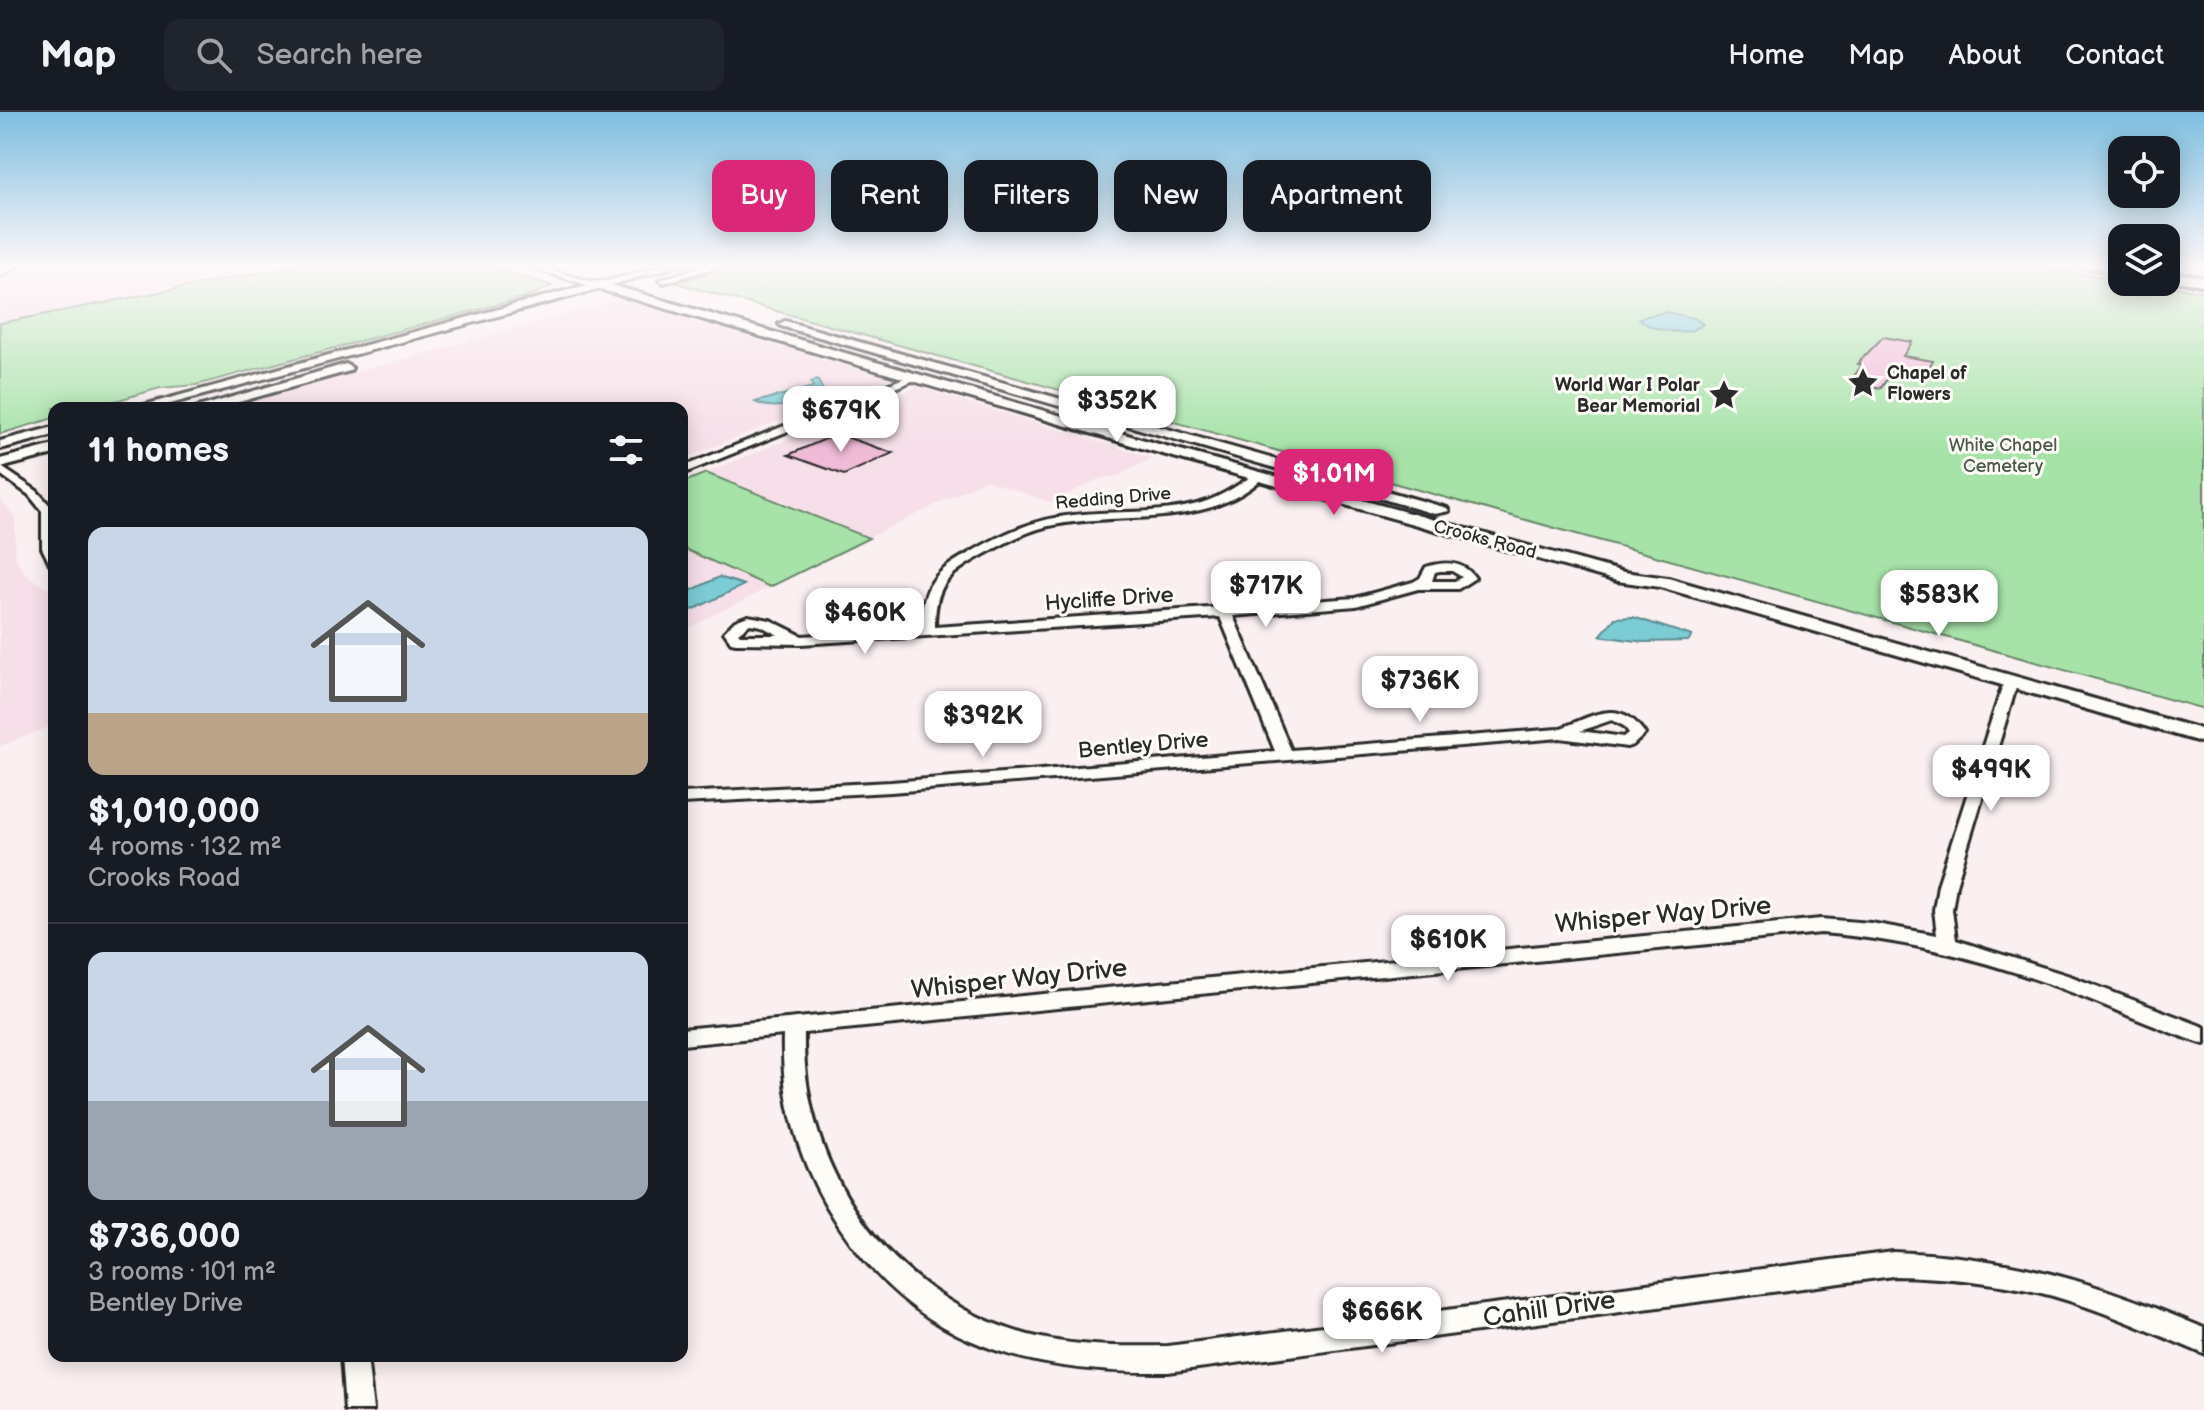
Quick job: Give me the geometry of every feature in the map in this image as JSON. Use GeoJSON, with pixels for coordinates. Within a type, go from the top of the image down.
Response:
{"type":"FeatureCollection","features":[{"type":"Feature","properties":{"kind":"main road"},"geometry":{"type":"LineString","coordinates":[[162,402],[452,325]]}},
{"type":"Feature","properties":{"kind":"main road"},"geometry":{"type":"LineString","coordinates":[[224,402],[503,325]]}},
{"type":"Feature","properties":{"kind":"main road","name":"Crooks Road"},"geometry":{"type":"LineString","coordinates":[[733,325],[1150,446],[1623,577],[1662,582],[2204,737]]}},
{"type":"Feature","properties":{"kind":"main road","name":"Crooks Road"},"geometry":{"type":"LineString","coordinates":[[785,325],[1632,567],[1662,582]]}},
{"type":"Feature","properties":{"kind":"main road"},"geometry":{"type":"LineString","coordinates":[[801,344],[822,344],[835,338]]}},
{"type":"Feature","properties":{"kind":"main road"},"geometry":{"type":"LineString","coordinates":[[357,350],[350,358],[369,362]]}},
{"type":"Feature","properties":{"kind":"main road"},"geometry":{"type":"LineString","coordinates":[[287,368],[306,372],[297,382]]}},
{"type":"Feature","properties":{"kind":"main road"},"geometry":{"type":"LineString","coordinates":[[914,377],[950,370]]}},
{"type":"Feature","properties":{"kind":"main road"},"geometry":{"type":"LineString","coordinates":[[1087,428],[1110,427],[1121,419]]}},
{"type":"Feature","properties":{"kind":"main road"},"geometry":{"type":"LineString","coordinates":[[0,445],[48,433]]}},
{"type":"Feature","properties":{"kind":"main road"},"geometry":{"type":"LineString","coordinates":[[1150,446],[1157,438],[1177,435]]}},
{"type":"Feature","properties":{"kind":"main road"},"geometry":{"type":"LineString","coordinates":[[0,467],[48,451]]}},
{"type":"Feature","properties":{"kind":"main road"},"geometry":{"type":"LineString","coordinates":[[1368,506],[1392,504],[1395,498]]}},
{"type":"Feature","properties":{"kind":"street"},"geometry":{"type":"LineString","coordinates":[[688,469],[914,377]]}},
{"type":"Feature","properties":{"kind":"street"},"geometry":{"type":"LineString","coordinates":[[0,467],[33,493],[48,510],[48,548]]}},
{"type":"Feature","properties":{"kind":"street","name":"Redding Drive"},"geometry":{"type":"LineString","coordinates":[[928,633],[928,598],[937,581],[956,565],[1009,536],[1059,520],[1199,507],[1226,497],[1259,476]]}},
{"type":"Feature","properties":{"kind":"street","name":"Hycliffe Drive"},"geometry":{"type":"LineString","coordinates":[[801,640],[1356,602],[1418,585]]}},
{"type":"Feature","properties":{"kind":"street"},"geometry":{"type":"LineString","coordinates":[[1225,613],[1285,755]]}},
{"type":"Feature","properties":{"kind":"street"},"geometry":{"type":"LineString","coordinates":[[1947,943],[1943,910],[1947,885],[2011,681]]}},
{"type":"Feature","properties":{"kind":"street","name":"Bentley Drive"},"geometry":{"type":"LineString","coordinates":[[688,798],[891,787],[1560,733]]}},
{"type":"Feature","properties":{"kind":"street","name":"Whisper Way Drive"},"geometry":{"type":"LineString","coordinates":[[688,1036],[1791,928],[1851,927],[1947,943],[1997,958],[2204,1036]]}},
{"type":"Feature","properties":{"kind":"street","name":"Cahill Drive"},"geometry":{"type":"LineString","coordinates":[[794,1027],[792,1069],[800,1119],[823,1176],[856,1236],[883,1269],[916,1296],[997,1340],[1045,1353],[1129,1361],[1168,1359],[1893,1264],[1970,1267],[2054,1282],[2136,1311],[2204,1341]]}},
{"type":"Feature","properties":{"kind":"street"},"geometry":{"type":"LineString","coordinates":[[355,1362],[359,1410]]}},
{"type":"Feature","properties":{"kind":"shaded area"},"geometry":{"type":"Polygon","coordinates":[[[528,325],[707,325],[888,378],[688,457],[688,402],[249,402],[528,325]]]}},
{"type":"Feature","properties":{"kind":"shaded area"},"geometry":{"type":"Polygon","coordinates":[[[917,387],[1152,458],[1120,475],[1101,478],[1051,502],[985,480],[869,538],[706,473],[917,387]]]}},
{"type":"Feature","properties":{"kind":"shaded area"},"geometry":{"type":"Polygon","coordinates":[[[0,499],[15,517],[15,556],[24,573],[48,590],[48,727],[0,746],[0,499]]]}},
{"type":"Feature","properties":{"kind":"shaded area"},"geometry":{"type":"Polygon","coordinates":[[[688,551],[770,587],[688,628],[688,551]]]}},
{"type":"Feature","properties":{"kind":"green space"},"geometry":{"type":"Polygon","coordinates":[[[0,325],[422,325],[196,385],[160,388],[112,402],[48,402],[48,420],[0,434],[0,325]]]}},
{"type":"Feature","properties":{"kind":"green space","name":"White Chapel Cemetery"},"geometry":{"type":"Polygon","coordinates":[[[825,325],[2204,325],[2204,709],[825,325]]]}},
{"type":"Feature","properties":{"kind":"green space"},"geometry":{"type":"Polygon","coordinates":[[[706,473],[869,538],[770,587],[688,551],[688,480],[706,473]]]}},
{"type":"Feature","properties":{"kind":"water"},"geometry":{"type":"Polygon","coordinates":[[[1647,325],[1702,325],[1679,332],[1647,325]]]}},
{"type":"Feature","properties":{"kind":"water"},"geometry":{"type":"Polygon","coordinates":[[[817,379],[823,390],[799,402],[773,406],[755,402],[813,387],[811,382],[817,379]]]}},
{"type":"Feature","properties":{"kind":"water"},"geometry":{"type":"Polygon","coordinates":[[[719,577],[744,585],[688,612],[688,592],[719,577]]]}},
{"type":"Feature","properties":{"kind":"water"},"geometry":{"type":"Polygon","coordinates":[[[1633,617],[1692,636],[1688,641],[1644,642],[1600,636],[1615,618],[1633,617]]]}},
{"type":"Feature","properties":{"kind":"building"},"geometry":{"type":"Polygon","coordinates":[[[1883,337],[1912,342],[1903,356],[1933,361],[1924,378],[1891,372],[1881,388],[1850,382],[1862,365],[1857,364],[1883,337]]]}},
{"type":"Feature","properties":{"kind":"building"},"geometry":{"type":"Polygon","coordinates":[[[837,434],[893,453],[844,475],[788,455],[837,434]]]}},
{"type":"Feature","properties":{"kind":"place","name":"Chapel of Flowers"},"geometry":{"type":"Point","coordinates":[1863,383]}},
{"type":"Feature","properties":{"kind":"place","name":"World War I Polar Bear Memorial"},"geometry":{"type":"Point","coordinates":[1724,395]}}]}
